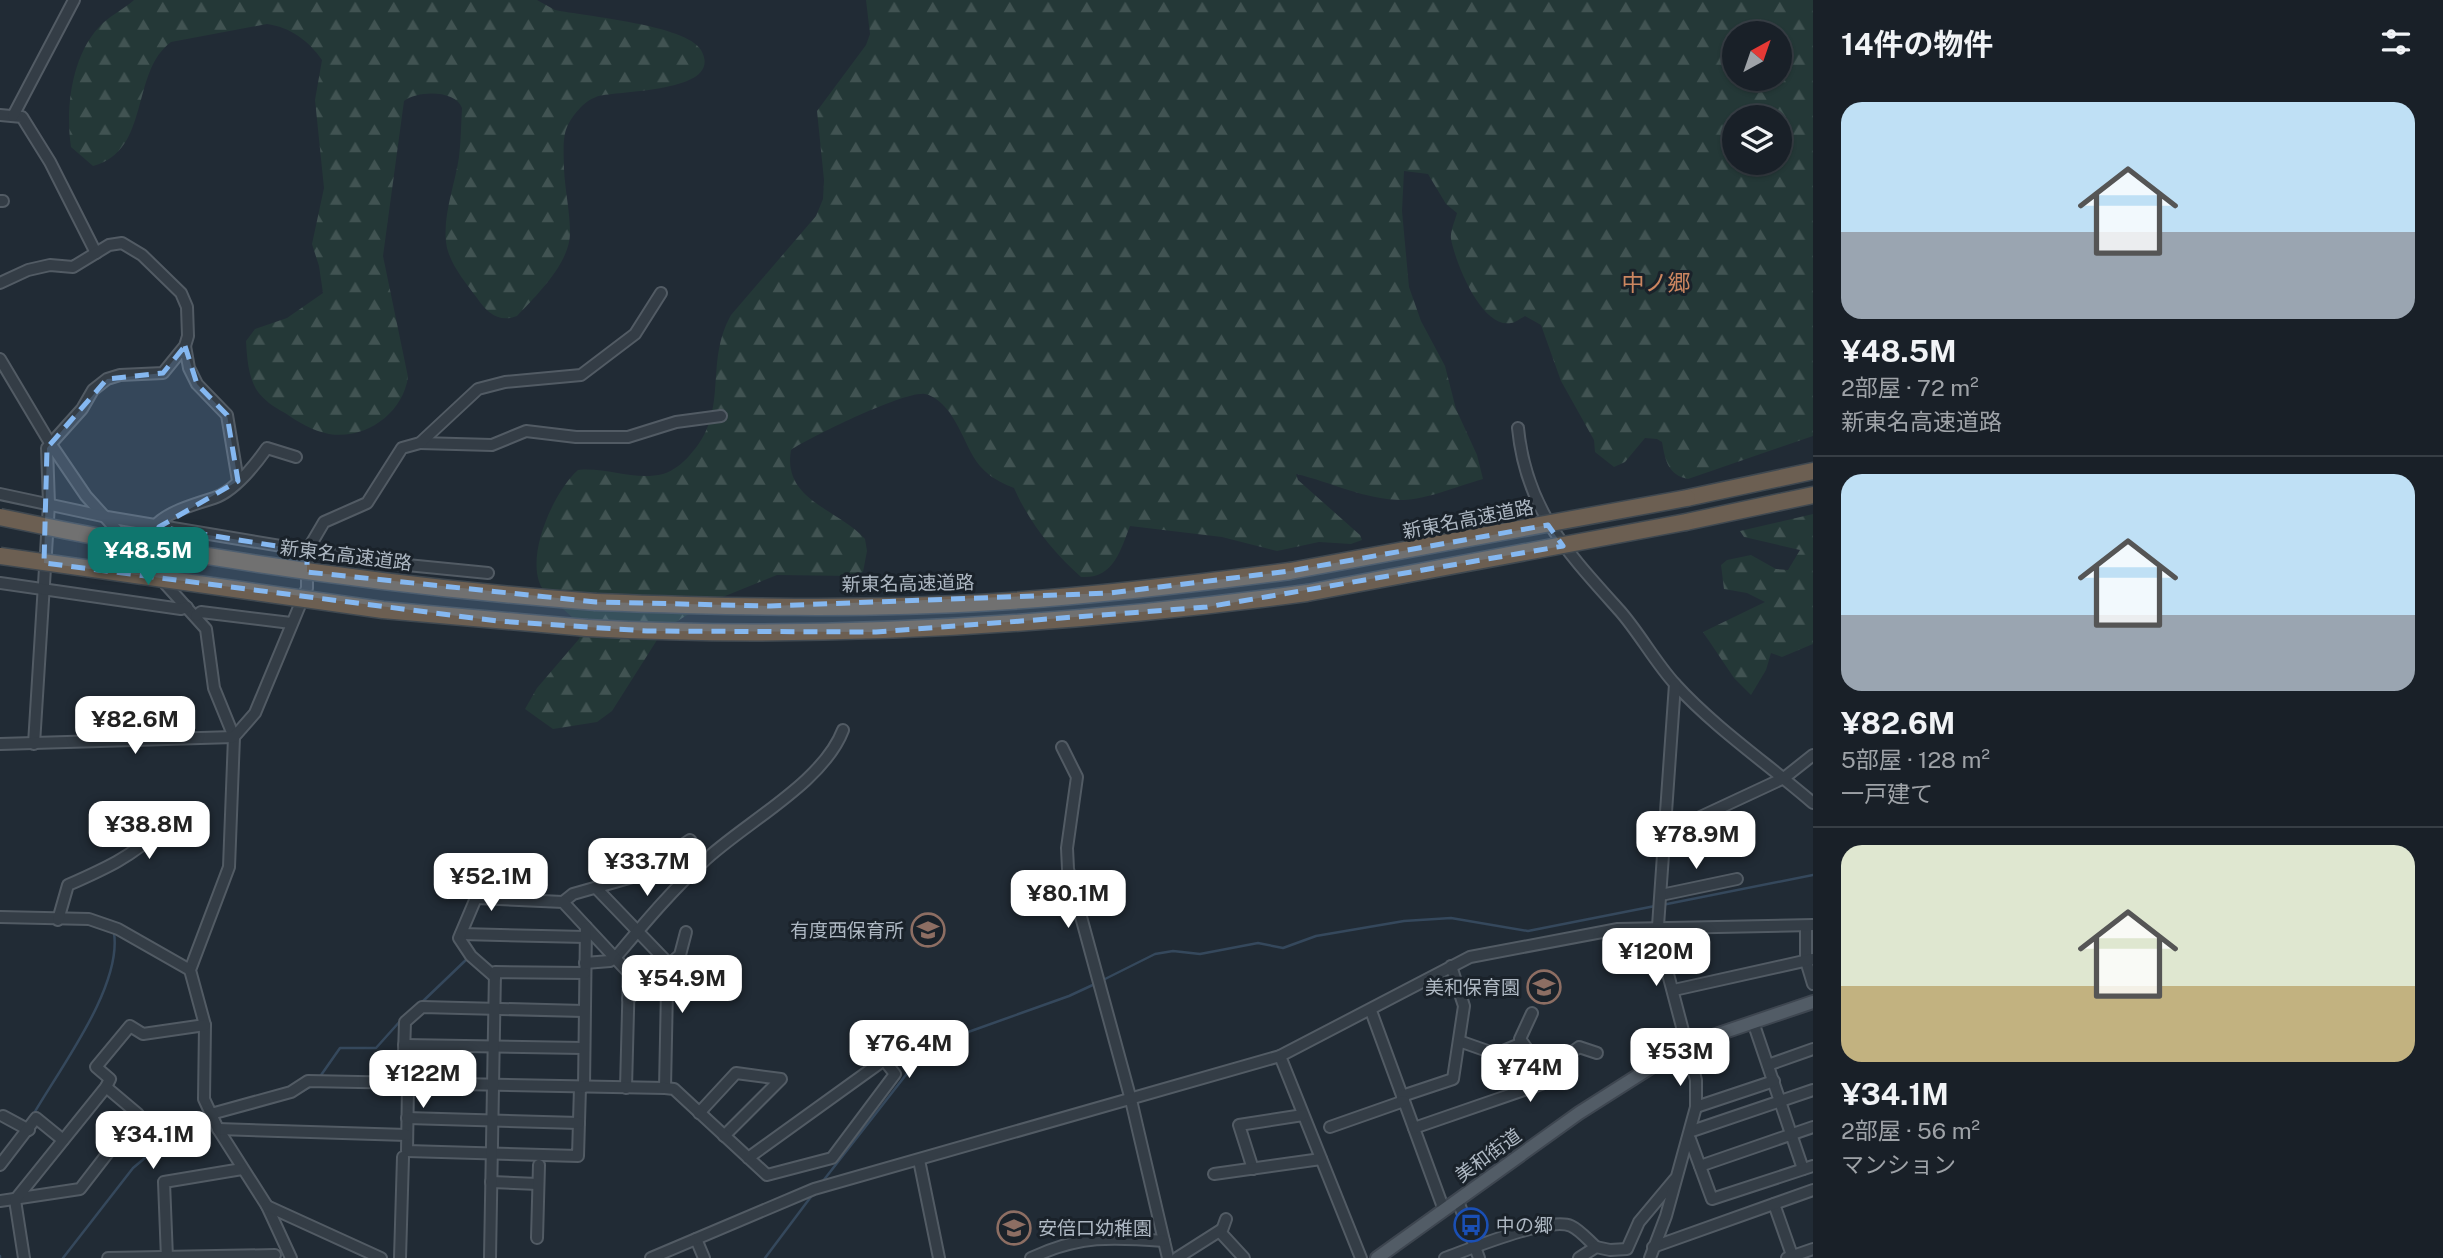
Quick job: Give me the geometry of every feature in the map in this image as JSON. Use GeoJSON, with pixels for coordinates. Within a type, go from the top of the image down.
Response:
{"type":"FeatureCollection","features":[{"type":"Feature","properties":{"kind":"highway","name":"新東名高速道路"},"geometry":{"type":"LineString","coordinates":[[0,517],[169,551],[279,568],[388,583],[596,602],[770,606],[993,602],[1110,593],[1290,571],[1687,498],[1813,471]]}},
{"type":"Feature","properties":{"kind":"highway"},"geometry":{"type":"LineString","coordinates":[[0,556],[370,608],[587,628],[751,633],[977,627],[1103,618],[1307,593],[1686,522],[1813,495]]}},
{"type":"Feature","properties":{"kind":"main road","name":"美和街道"},"geometry":{"type":"LineString","coordinates":[[1377,1258],[1579,1113],[1686,1045],[1813,1002]]}},
{"type":"Feature","properties":{"kind":"street"},"geometry":{"type":"LineString","coordinates":[[13,116],[74,0]]}},
{"type":"Feature","properties":{"kind":"street"},"geometry":{"type":"LineString","coordinates":[[0,115],[22,117],[50,162],[96,253]]}},
{"type":"Feature","properties":{"kind":"street"},"geometry":{"type":"LineString","coordinates":[[0,283],[28,270],[50,265],[73,267],[109,245],[122,243],[142,255],[181,293],[187,307],[188,336],[185,346],[163,373],[120,375],[107,379],[93,390],[82,409],[47,448],[49,504],[34,744]]}},
{"type":"Feature","properties":{"kind":"street"},"geometry":{"type":"LineString","coordinates":[[420,443],[478,389],[505,382],[581,376],[635,334],[661,293]]}},
{"type":"Feature","properties":{"kind":"street"},"geometry":{"type":"LineString","coordinates":[[185,346],[189,368],[197,384],[227,415],[238,481]]}},
{"type":"Feature","properties":{"kind":"street"},"geometry":{"type":"LineString","coordinates":[[0,359],[50,443],[86,496],[206,629],[214,688],[234,737],[229,867],[190,970],[205,1025],[204,1099],[218,1129],[267,1206],[292,1258]]}},
{"type":"Feature","properties":{"kind":"street"},"geometry":{"type":"LineString","coordinates":[[0,744],[234,737],[255,713],[307,588],[307,551],[324,522],[367,503],[402,448],[420,443],[492,445],[526,432],[576,437],[628,437],[676,422],[722,416]]}},
{"type":"Feature","properties":{"kind":"street"},"geometry":{"type":"LineString","coordinates":[[1518,428],[1520,450],[1552,532],[1619,611],[1675,684],[1813,803]]}},
{"type":"Feature","properties":{"kind":"street"},"geometry":{"type":"LineString","coordinates":[[155,526],[162,518],[185,510],[203,499],[216,498],[238,481],[267,448],[296,457]]}},
{"type":"Feature","properties":{"kind":"street"},"geometry":{"type":"LineString","coordinates":[[0,494],[155,526],[307,551],[365,560],[384,558],[397,564],[488,573]]}},
{"type":"Feature","properties":{"kind":"street"},"geometry":{"type":"LineString","coordinates":[[0,583],[187,607]]}},
{"type":"Feature","properties":{"kind":"street"},"geometry":{"type":"LineString","coordinates":[[196,616],[201,612],[291,624]]}},
{"type":"Feature","properties":{"kind":"street"},"geometry":{"type":"LineString","coordinates":[[1652,1253],[1667,1216],[1691,1135],[1696,1107],[1696,1080],[1674,990],[1662,955],[1658,926],[1675,684]]}},
{"type":"Feature","properties":{"kind":"street"},"geometry":{"type":"LineString","coordinates":[[489,1258],[495,972],[585,968],[610,961],[704,860],[740,835],[820,766],[837,745],[843,730]]}},
{"type":"Feature","properties":{"kind":"street"},"geometry":{"type":"LineString","coordinates":[[1062,747],[1077,777],[1067,848],[1068,869],[1131,1100],[1168,1258]]}},
{"type":"Feature","properties":{"kind":"street"},"geometry":{"type":"LineString","coordinates":[[1666,833],[1784,778],[1813,755]]}},
{"type":"Feature","properties":{"kind":"street"},"geometry":{"type":"LineString","coordinates":[[58,920],[68,886],[118,863],[146,844],[160,829],[143,816],[124,810]]}},
{"type":"Feature","properties":{"kind":"street"},"geometry":{"type":"LineString","coordinates":[[495,977],[471,956],[459,938],[476,898],[563,902],[573,894],[636,876],[690,840],[704,860]]}},
{"type":"Feature","properties":{"kind":"street"},"geometry":{"type":"LineString","coordinates":[[1661,895],[1737,879]]}},
{"type":"Feature","properties":{"kind":"street"},"geometry":{"type":"LineString","coordinates":[[597,889],[670,965]]}},
{"type":"Feature","properties":{"kind":"street"},"geometry":{"type":"LineString","coordinates":[[563,902],[586,932],[615,957],[643,987],[667,989],[665,1088]]}},
{"type":"Feature","properties":{"kind":"street"},"geometry":{"type":"LineString","coordinates":[[0,917],[89,919],[104,923],[190,970]]}},
{"type":"Feature","properties":{"kind":"street"},"geometry":{"type":"LineString","coordinates":[[658,1257],[819,1188],[1280,1056],[1371,1011],[1470,957],[1558,938],[1658,926],[1705,929],[1809,925],[1809,960],[1813,984]]}},
{"type":"Feature","properties":{"kind":"street"},"geometry":{"type":"LineString","coordinates":[[461,934],[586,932]]}},
{"type":"Feature","properties":{"kind":"street"},"geometry":{"type":"LineString","coordinates":[[584,1011],[422,1007],[405,1023],[407,1151],[578,1156],[582,1087],[584,1011],[585,968],[586,932]]}},
{"type":"Feature","properties":{"kind":"street"},"geometry":{"type":"LineString","coordinates":[[628,999],[680,955],[686,932]]}},
{"type":"Feature","properties":{"kind":"street"},"geometry":{"type":"LineString","coordinates":[[1674,990],[1809,960]]}},
{"type":"Feature","properties":{"kind":"street"},"geometry":{"type":"LineString","coordinates":[[1330,1127],[1453,1079],[1464,1006],[1451,966]]}},
{"type":"Feature","properties":{"kind":"street"},"geometry":{"type":"LineString","coordinates":[[626,1088],[629,973]]}},
{"type":"Feature","properties":{"kind":"street"},"geometry":{"type":"LineString","coordinates":[[1371,1011],[1444,1210]]}},
{"type":"Feature","properties":{"kind":"street"},"geometry":{"type":"LineString","coordinates":[[1414,1128],[1550,1081],[1520,1039],[1532,1013]]}},
{"type":"Feature","properties":{"kind":"street"},"geometry":{"type":"LineString","coordinates":[[1691,1135],[1712,1199],[1808,1167],[1792,1134],[1753,1022]]}},
{"type":"Feature","properties":{"kind":"street"},"geometry":{"type":"LineString","coordinates":[[24,1258],[15,1200],[106,1087],[110,1079],[96,1067],[130,1027],[143,1034],[205,1025]]}},
{"type":"Feature","properties":{"kind":"street"},"geometry":{"type":"LineString","coordinates":[[1459,1041],[1496,1054],[1522,1043]]}},
{"type":"Feature","properties":{"kind":"street"},"geometry":{"type":"LineString","coordinates":[[404,1045],[583,1048]]}},
{"type":"Feature","properties":{"kind":"street"},"geometry":{"type":"LineString","coordinates":[[1544,1073],[1579,1047],[1597,1053]]}},
{"type":"Feature","properties":{"kind":"street"},"geometry":{"type":"LineString","coordinates":[[1768,1065],[1813,1049]]}},
{"type":"Feature","properties":{"kind":"street"},"geometry":{"type":"LineString","coordinates":[[1280,1056],[1361,1258]]}},
{"type":"Feature","properties":{"kind":"street"},"geometry":{"type":"LineString","coordinates":[[211,1114],[290,1092],[308,1081],[494,1087],[665,1088],[674,1090],[766,1175],[832,1158],[895,1074],[884,1060],[748,1158]]}},
{"type":"Feature","properties":{"kind":"street"},"geometry":{"type":"LineString","coordinates":[[699,1113],[736,1073],[781,1079],[724,1136]]}},
{"type":"Feature","properties":{"kind":"street"},"geometry":{"type":"LineString","coordinates":[[1696,1107],[1774,1081]]}},
{"type":"Feature","properties":{"kind":"street"},"geometry":{"type":"LineString","coordinates":[[0,1201],[80,1189],[138,1114],[106,1087]]}},
{"type":"Feature","properties":{"kind":"street"},"geometry":{"type":"LineString","coordinates":[[1691,1135],[1813,1090]]}},
{"type":"Feature","properties":{"kind":"street"},"geometry":{"type":"LineString","coordinates":[[1253,1168],[1239,1125],[1303,1115]]}},
{"type":"Feature","properties":{"kind":"street"},"geometry":{"type":"LineString","coordinates":[[3,1116],[29,1130]]}},
{"type":"Feature","properties":{"kind":"street"},"geometry":{"type":"LineString","coordinates":[[0,1165],[36,1118],[63,1140]]}},
{"type":"Feature","properties":{"kind":"street"},"geometry":{"type":"LineString","coordinates":[[407,1118],[579,1123]]}},
{"type":"Feature","properties":{"kind":"street"},"geometry":{"type":"LineString","coordinates":[[1700,1166],[1813,1127]]}},
{"type":"Feature","properties":{"kind":"street"},"geometry":{"type":"LineString","coordinates":[[218,1129],[407,1135]]}},
{"type":"Feature","properties":{"kind":"street"},"geometry":{"type":"LineString","coordinates":[[400,1258],[403,1157]]}},
{"type":"Feature","properties":{"kind":"street"},"geometry":{"type":"LineString","coordinates":[[1214,1174],[1321,1159]]}},
{"type":"Feature","properties":{"kind":"street"},"geometry":{"type":"LineString","coordinates":[[919,1160],[939,1258]]}},
{"type":"Feature","properties":{"kind":"street"},"geometry":{"type":"LineString","coordinates":[[537,1238],[539,1165]]}},
{"type":"Feature","properties":{"kind":"street"},"geometry":{"type":"LineString","coordinates":[[167,1257],[164,1182],[242,1169]]}},
{"type":"Feature","properties":{"kind":"street"},"geometry":{"type":"LineString","coordinates":[[1445,1258],[1477,1253],[1526,1230],[1562,1225],[1570,1226],[1597,1247],[1610,1250],[1627,1249],[1639,1222],[1677,1176]]}},
{"type":"Feature","properties":{"kind":"street"},"geometry":{"type":"LineString","coordinates":[[1768,1180],[1791,1257],[1813,1249]]}},
{"type":"Feature","properties":{"kind":"street"},"geometry":{"type":"LineString","coordinates":[[491,1182],[538,1184]]}},
{"type":"Feature","properties":{"kind":"street"},"geometry":{"type":"LineString","coordinates":[[1652,1253],[1813,1190]]}},
{"type":"Feature","properties":{"kind":"street"},"geometry":{"type":"LineString","coordinates":[[1458,1201],[1477,1253]]}},
{"type":"Feature","properties":{"kind":"street"},"geometry":{"type":"LineString","coordinates":[[267,1206],[381,1258]]}},
{"type":"Feature","properties":{"kind":"street"},"geometry":{"type":"LineString","coordinates":[[1177,1258],[1221,1230],[1226,1219]]}},
{"type":"Feature","properties":{"kind":"street"},"geometry":{"type":"LineString","coordinates":[[1221,1230],[1244,1258]]}},
{"type":"Feature","properties":{"kind":"street"},"geometry":{"type":"LineString","coordinates":[[1031,1258],[1067,1242],[1108,1237],[1164,1241]]}},
{"type":"Feature","properties":{"kind":"street"},"geometry":{"type":"LineString","coordinates":[[695,1239],[704,1258]]}},
{"type":"Feature","properties":{"kind":"street"},"geometry":{"type":"LineString","coordinates":[[1579,1258],[1597,1247]]}},
{"type":"Feature","properties":{"kind":"street"},"geometry":{"type":"LineString","coordinates":[[108,1258],[275,1255]]}},
{"type":"Feature","properties":{"kind":"highlighted area"},"geometry":{"type":"Polygon","coordinates":[[[185,346],[197,384],[227,415],[238,481],[159,527],[307,551],[307,572],[388,583],[596,602],[770,606],[1110,593],[1290,571],[1548,525],[1563,546],[1207,607],[876,632],[647,631],[497,621],[44,563],[47,448],[107,379],[163,373],[185,346]]]}},
{"type":"Feature","properties":{"kind":"green space"},"geometry":{"type":"Polygon","coordinates":[[[134,0],[537,0],[555,10],[634,23],[676,34],[692,41],[701,50],[704,64],[698,75],[684,82],[644,91],[596,97],[575,114],[565,131],[564,142],[569,243],[551,278],[517,316],[511,318],[499,317],[485,308],[460,275],[447,248],[446,225],[459,157],[462,108],[458,102],[445,95],[418,95],[404,101],[383,256],[408,377],[399,402],[380,421],[356,433],[329,434],[300,423],[262,397],[251,378],[246,341],[255,329],[287,318],[323,293],[312,244],[324,188],[315,100],[322,60],[298,36],[267,24],[171,42],[158,55],[150,72],[124,145],[111,158],[93,166],[71,147],[69,115],[73,81],[92,35],[103,23],[134,0]]]}},
{"type":"Feature","properties":{"kind":"green space"},"geometry":{"type":"Polygon","coordinates":[[[866,0],[1813,0],[1813,436],[1688,479],[1672,470],[1666,461],[1662,442],[1645,438],[1625,462],[1614,467],[1595,452],[1594,440],[1561,381],[1541,325],[1525,316],[1513,323],[1500,322],[1480,305],[1471,292],[1453,249],[1451,236],[1457,213],[1446,204],[1428,174],[1404,171],[1402,211],[1409,287],[1421,321],[1445,366],[1456,409],[1477,455],[1483,479],[1432,495],[1403,500],[1362,494],[1296,474],[1298,480],[1360,535],[1362,540],[1351,544],[1319,542],[1277,551],[1222,537],[1130,526],[1114,562],[1101,573],[1081,577],[1043,536],[1014,488],[988,474],[980,466],[945,407],[929,395],[914,395],[858,416],[791,450],[791,467],[795,481],[804,493],[865,539],[867,551],[863,572],[853,576],[777,575],[703,605],[676,622],[657,640],[612,711],[597,722],[553,729],[525,709],[537,688],[579,639],[582,631],[574,619],[542,588],[537,575],[539,543],[551,508],[578,470],[642,476],[663,474],[684,461],[702,439],[713,405],[723,334],[731,315],[816,216],[823,199],[824,180],[817,111],[866,45],[870,34],[866,0]]]}},
{"type":"Feature","properties":{"kind":"green space"},"geometry":{"type":"Polygon","coordinates":[[[1813,514],[1813,644],[1782,657],[1771,653],[1766,670],[1751,695],[1734,678],[1703,632],[1765,602],[1747,593],[1724,589],[1721,565],[1727,560],[1751,555],[1776,569],[1788,570],[1800,550],[1744,537],[1740,531],[1813,514]]]}},
{"type":"Feature","properties":{"kind":"waterway"},"geometry":{"type":"LineString","coordinates":[[1662,905],[1813,875]]}},
{"type":"Feature","properties":{"kind":"waterway"},"geometry":{"type":"LineString","coordinates":[[1103,980],[1155,954],[1173,951],[1200,954],[1258,943],[1283,948],[1316,936],[1404,921],[1451,918],[1528,931],[1655,906]]}},
{"type":"Feature","properties":{"kind":"waterway"},"geometry":{"type":"LineString","coordinates":[[33,1115],[73,1051],[99,1002],[109,978],[114,954],[114,933]]}},
{"type":"Feature","properties":{"kind":"waterway"},"geometry":{"type":"LineString","coordinates":[[420,1004],[468,958]]}},
{"type":"Feature","properties":{"kind":"waterway"},"geometry":{"type":"LineString","coordinates":[[823,1181],[923,1053],[957,1036],[1069,996],[1097,983]]}},
{"type":"Feature","properties":{"kind":"waterway"},"geometry":{"type":"LineString","coordinates":[[319,1078],[340,1048],[376,1048],[402,1019]]}},
{"type":"Feature","properties":{"kind":"waterway"},"geometry":{"type":"LineString","coordinates":[[294,1096],[312,1086]]}},
{"type":"Feature","properties":{"kind":"waterway"},"geometry":{"type":"LineString","coordinates":[[63,1258],[133,1168],[158,1147],[210,1121]]}},
{"type":"Feature","properties":{"kind":"waterway"},"geometry":{"type":"LineString","coordinates":[[765,1258],[813,1194]]}},
{"type":"Feature","properties":{"kind":"place","name":"有度西保育所"},"geometry":{"type":"Point","coordinates":[928,930]}},
{"type":"Feature","properties":{"kind":"place","name":"美和保育園"},"geometry":{"type":"Point","coordinates":[1544,987]}},
{"type":"Feature","properties":{"kind":"place","name":"中の郷"},"geometry":{"type":"Point","coordinates":[1471,1225]}},
{"type":"Feature","properties":{"kind":"place","name":"安倍口幼稚園"},"geometry":{"type":"Point","coordinates":[1014,1228]}},
{"type":"Feature","properties":{"kind":"district","name":"中ノ郷"},"geometry":{"type":"Point","coordinates":[1656,283]}}]}
